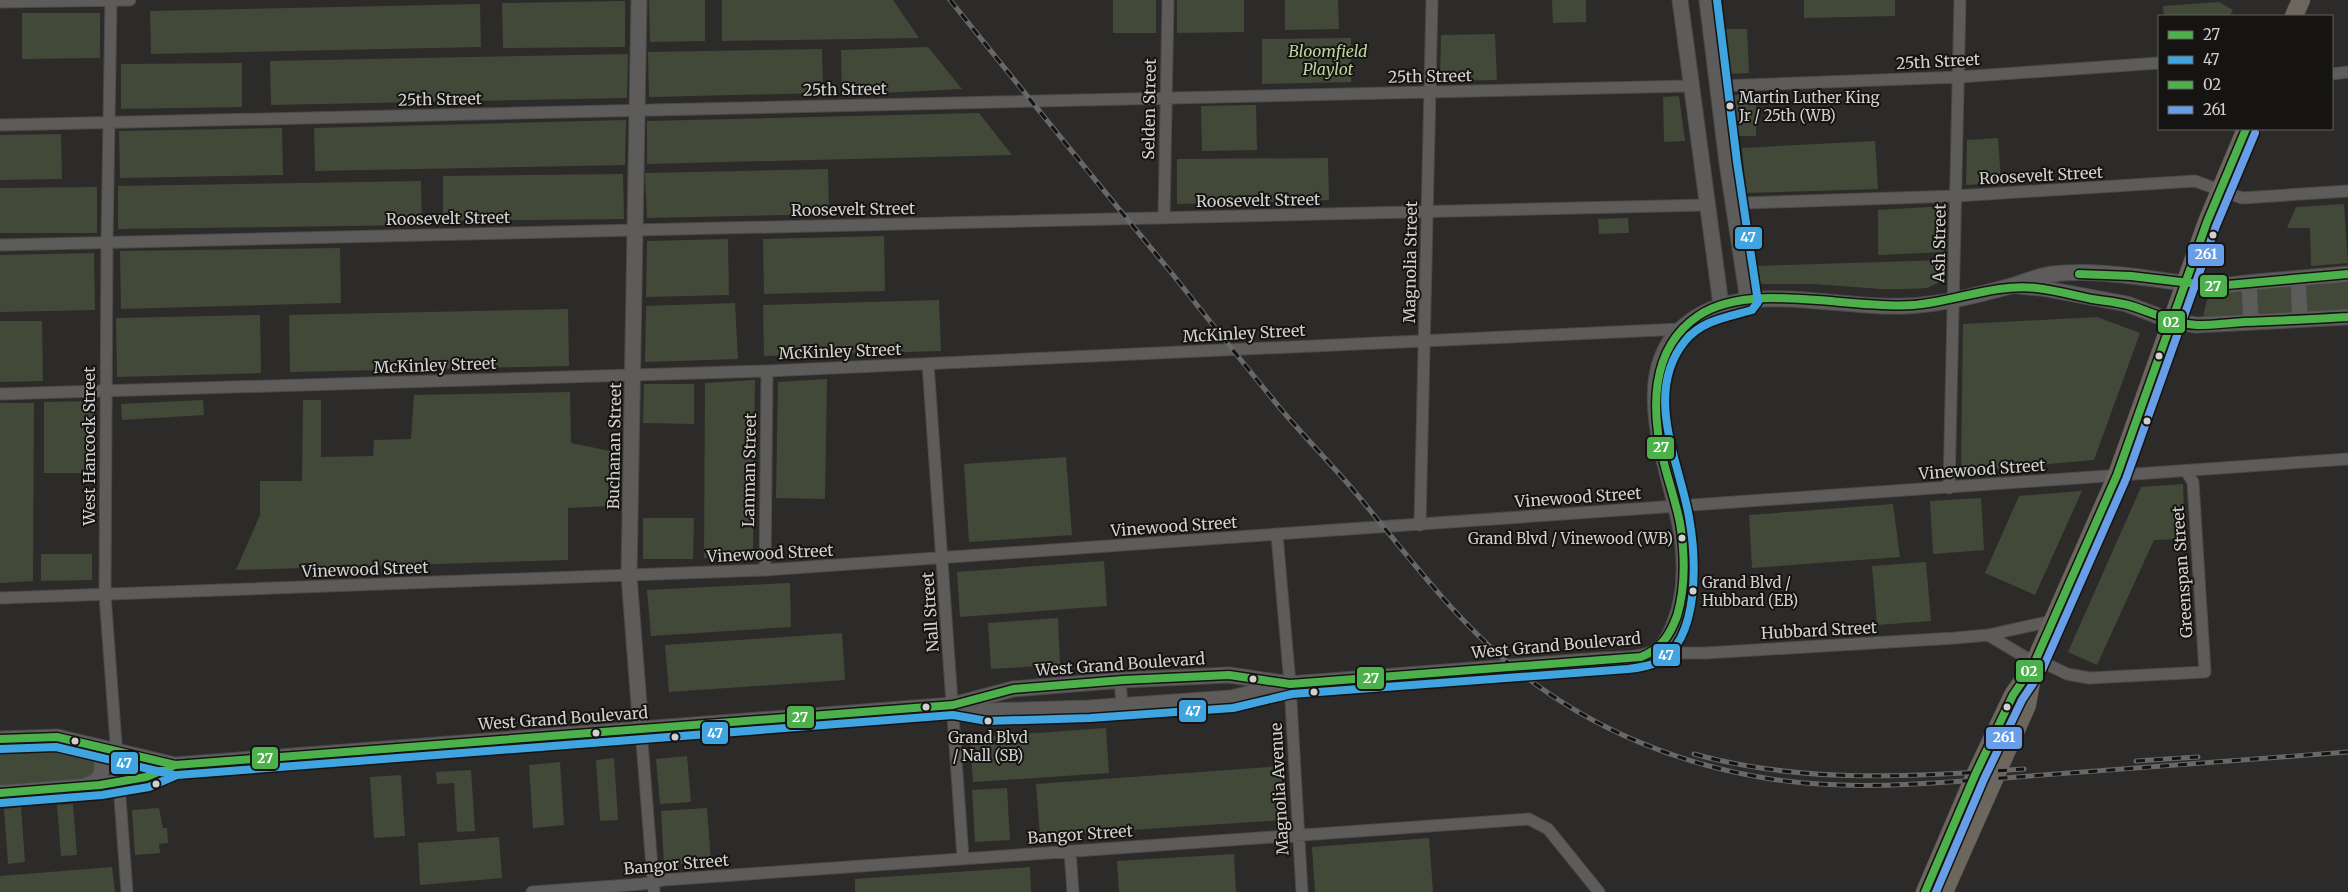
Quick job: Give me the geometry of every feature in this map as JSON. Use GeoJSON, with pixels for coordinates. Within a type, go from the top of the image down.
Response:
{"type":"FeatureCollection","features":[{"type":"Feature","properties":{"kind":"main road","name":"Buchanan Street"},"geometry":{"type":"LineString","coordinates":[[639,0],[630,576],[641,730]]}},
{"type":"Feature","properties":{"kind":"main road"},"geometry":{"type":"LineString","coordinates":[[1707,0],[1727,163],[1748,301]]}},
{"type":"Feature","properties":{"kind":"main road"},"geometry":{"type":"LineString","coordinates":[[2294,15],[2301,0]]}},
{"type":"Feature","properties":{"kind":"main road"},"geometry":{"type":"LineString","coordinates":[[1682,1],[1706,206],[1721,305]]}},
{"type":"Feature","properties":{"kind":"main road"},"geometry":{"type":"LineString","coordinates":[[1696,128],[1711,134],[1722,125]]}},
{"type":"Feature","properties":{"kind":"main road"},"geometry":{"type":"LineString","coordinates":[[1944,892],[2027,705],[2035,663],[2117,476],[2219,191],[2246,130]]}},
{"type":"Feature","properties":{"kind":"main road"},"geometry":{"type":"LineString","coordinates":[[1701,166],[1713,158],[1727,163]]}},
{"type":"Feature","properties":{"kind":"main road","name":"West Grand Boulevard"},"geometry":{"type":"LineString","coordinates":[[953,705],[988,711],[1231,698],[1290,684],[1640,657],[1660,648],[1671,630],[1682,597],[1684,563],[1680,524],[1661,454],[1655,397],[1660,368],[1673,337],[1700,314],[1721,305],[1748,301],[1785,300],[1904,306],[1954,300],[2054,274],[2111,274],[2216,286],[2348,274]]}},
{"type":"Feature","properties":{"kind":"main road"},"geometry":{"type":"LineString","coordinates":[[2106,301],[2111,274]]}},
{"type":"Feature","properties":{"kind":"main road"},"geometry":{"type":"LineString","coordinates":[[2298,278],[2300,319]]}},
{"type":"Feature","properties":{"kind":"main road"},"geometry":{"type":"LineString","coordinates":[[2249,283],[2251,322]]}},
{"type":"Feature","properties":{"kind":"main road","name":"West Grand Boulevard"},"geometry":{"type":"LineString","coordinates":[[2011,286],[2041,288],[2127,304],[2171,321],[2208,325],[2348,317]]}},
{"type":"Feature","properties":{"kind":"main road"},"geometry":{"type":"LineString","coordinates":[[1925,892],[1975,775],[2013,695],[2035,663]]}},
{"type":"Feature","properties":{"kind":"main road","name":"West Grand Boulevard"},"geometry":{"type":"LineString","coordinates":[[0,739],[46,736],[175,765],[953,705],[1013,689],[1120,680],[1229,675],[1290,684]]}},
{"type":"Feature","properties":{"kind":"main road"},"geometry":{"type":"LineString","coordinates":[[81,787],[99,780],[103,772],[100,754],[90,745]]}},
{"type":"Feature","properties":{"kind":"main road","name":"West Grand Boulevard"},"geometry":{"type":"LineString","coordinates":[[0,793],[119,782],[146,777],[175,765]]}},
{"type":"Feature","properties":{"kind":"street","name":"West Hancock Street"},"geometry":{"type":"LineString","coordinates":[[111,0],[107,242],[105,595],[127,892]]}},
{"type":"Feature","properties":{"kind":"street"},"geometry":{"type":"LineString","coordinates":[[0,2],[130,0]]}},
{"type":"Feature","properties":{"kind":"street","name":"Selden Street"},"geometry":{"type":"LineString","coordinates":[[1164,218],[1168,0]]}},
{"type":"Feature","properties":{"kind":"street","name":"Magnolia Street"},"geometry":{"type":"LineString","coordinates":[[1420,525],[1432,0]]}},
{"type":"Feature","properties":{"kind":"street","name":"Ash Street"},"geometry":{"type":"LineString","coordinates":[[1949,488],[1960,0]]}},
{"type":"Feature","properties":{"kind":"street","name":"25th Street"},"geometry":{"type":"LineString","coordinates":[[1718,86],[1959,77],[2158,63]]}},
{"type":"Feature","properties":{"kind":"street"},"geometry":{"type":"LineString","coordinates":[[2333,74],[2348,72]]}},
{"type":"Feature","properties":{"kind":"street","name":"25th Street"},"geometry":{"type":"LineString","coordinates":[[0,125],[1691,86]]}},
{"type":"Feature","properties":{"kind":"street","name":"Roosevelt Street"},"geometry":{"type":"LineString","coordinates":[[1733,205],[1744,203],[1956,196],[2194,180],[2219,191],[2242,198],[2348,191]]}},
{"type":"Feature","properties":{"kind":"street","name":"Roosevelt Street"},"geometry":{"type":"LineString","coordinates":[[0,245],[1706,206]]}},
{"type":"Feature","properties":{"kind":"street","name":"McKinley Street"},"geometry":{"type":"LineString","coordinates":[[0,394],[767,371],[1681,329]]}},
{"type":"Feature","properties":{"kind":"street","name":"Nall Street"},"geometry":{"type":"LineString","coordinates":[[928,364],[963,858]]}},
{"type":"Feature","properties":{"kind":"street","name":"Lanman Street"},"geometry":{"type":"LineString","coordinates":[[765,570],[767,371]]}},
{"type":"Feature","properties":{"kind":"street","name":"Vinewood Street"},"geometry":{"type":"LineString","coordinates":[[0,598],[765,570],[1277,536],[2348,460]]}},
{"type":"Feature","properties":{"kind":"street","name":"Greenspan Street"},"geometry":{"type":"LineString","coordinates":[[2035,663],[2067,674],[2089,678],[2205,672],[2193,482],[2186,471]]}},
{"type":"Feature","properties":{"kind":"street","name":"Magnolia Avenue"},"geometry":{"type":"LineString","coordinates":[[1277,536],[1290,684],[1302,892]]}},
{"type":"Feature","properties":{"kind":"street","name":"Hubbard Street"},"geometry":{"type":"LineString","coordinates":[[1652,653],[1705,653],[1988,635],[2052,621]]}},
{"type":"Feature","properties":{"kind":"street"},"geometry":{"type":"LineString","coordinates":[[1988,635],[2035,663]]}},
{"type":"Feature","properties":{"kind":"street"},"geometry":{"type":"LineString","coordinates":[[1120,680],[1122,705]]}},
{"type":"Feature","properties":{"kind":"street","name":"Buchanan Street"},"geometry":{"type":"LineString","coordinates":[[641,730],[653,887]]}},
{"type":"Feature","properties":{"kind":"street","name":"Bangor Street"},"geometry":{"type":"LineString","coordinates":[[532,892],[653,887],[963,858],[1529,818],[1548,829],[1599,892]]}},
{"type":"Feature","properties":{"kind":"street"},"geometry":{"type":"LineString","coordinates":[[1070,851],[1073,892]]}},
{"type":"Feature","properties":{"kind":"green space"},"geometry":{"type":"Polygon","coordinates":[[[649,0],[705,0],[705,41],[650,42],[649,0]]]}},
{"type":"Feature","properties":{"kind":"green space"},"geometry":{"type":"Polygon","coordinates":[[[722,0],[893,0],[919,38],[722,41],[722,0]]]}},
{"type":"Feature","properties":{"kind":"green space"},"geometry":{"type":"Polygon","coordinates":[[[1113,0],[1156,0],[1156,33],[1113,33],[1113,0]]]}},
{"type":"Feature","properties":{"kind":"green space"},"geometry":{"type":"Polygon","coordinates":[[[1177,0],[1244,0],[1244,32],[1177,33],[1177,0]]]}},
{"type":"Feature","properties":{"kind":"green space"},"geometry":{"type":"Polygon","coordinates":[[[1285,0],[1338,0],[1339,29],[1285,30],[1285,0]]]}},
{"type":"Feature","properties":{"kind":"green space"},"geometry":{"type":"Polygon","coordinates":[[[1552,0],[1586,0],[1586,22],[1553,23],[1552,0]]]}},
{"type":"Feature","properties":{"kind":"green space"},"geometry":{"type":"Polygon","coordinates":[[[1804,0],[1895,0],[1895,16],[1804,18],[1804,0]]]}},
{"type":"Feature","properties":{"kind":"green space"},"geometry":{"type":"Polygon","coordinates":[[[625,1],[625,47],[503,48],[502,3],[625,1]]]}},
{"type":"Feature","properties":{"kind":"green space"},"geometry":{"type":"Polygon","coordinates":[[[2219,2],[2233,10],[2230,15],[2164,15],[2163,6],[2219,2]]]}},
{"type":"Feature","properties":{"kind":"green space"},"geometry":{"type":"Polygon","coordinates":[[[480,4],[481,47],[151,54],[150,11],[480,4]]]}},
{"type":"Feature","properties":{"kind":"green space"},"geometry":{"type":"Polygon","coordinates":[[[22,13],[100,13],[100,58],[22,59],[22,13]]]}},
{"type":"Feature","properties":{"kind":"green space"},"geometry":{"type":"Polygon","coordinates":[[[1724,29],[1747,29],[1749,73],[1729,74],[1724,29]]]}},
{"type":"Feature","properties":{"kind":"green space"},"geometry":{"type":"Polygon","coordinates":[[[1495,34],[1497,80],[1440,81],[1441,35],[1495,34]]]}},
{"type":"Feature","properties":{"kind":"green space","name":"Bloomfield Playlot"},"geometry":{"type":"Polygon","coordinates":[[[1351,38],[1351,82],[1262,84],[1262,39],[1351,38]]]}},
{"type":"Feature","properties":{"kind":"green space"},"geometry":{"type":"Polygon","coordinates":[[[928,47],[962,89],[842,95],[841,50],[928,47]]]}},
{"type":"Feature","properties":{"kind":"green space"},"geometry":{"type":"Polygon","coordinates":[[[822,49],[823,93],[649,97],[648,52],[822,49]]]}},
{"type":"Feature","properties":{"kind":"green space"},"geometry":{"type":"Polygon","coordinates":[[[628,54],[627,98],[271,105],[270,61],[628,54]]]}},
{"type":"Feature","properties":{"kind":"green space"},"geometry":{"type":"Polygon","coordinates":[[[242,63],[242,107],[121,109],[121,64],[242,63]]]}},
{"type":"Feature","properties":{"kind":"green space"},"geometry":{"type":"Polygon","coordinates":[[[1732,95],[1756,95],[1756,136],[1737,136],[1732,95]]]}},
{"type":"Feature","properties":{"kind":"green space"},"geometry":{"type":"Polygon","coordinates":[[[1679,96],[1685,141],[1664,142],[1663,97],[1679,96]]]}},
{"type":"Feature","properties":{"kind":"green space"},"geometry":{"type":"Polygon","coordinates":[[[1256,105],[1257,150],[1202,151],[1201,106],[1256,105]]]}},
{"type":"Feature","properties":{"kind":"green space"},"geometry":{"type":"Polygon","coordinates":[[[979,113],[1012,155],[647,164],[647,121],[979,113]]]}},
{"type":"Feature","properties":{"kind":"green space"},"geometry":{"type":"Polygon","coordinates":[[[626,120],[625,165],[315,171],[314,128],[626,120]]]}},
{"type":"Feature","properties":{"kind":"green space"},"geometry":{"type":"Polygon","coordinates":[[[282,128],[283,175],[120,178],[119,131],[282,128]]]}},
{"type":"Feature","properties":{"kind":"green space"},"geometry":{"type":"Polygon","coordinates":[[[61,134],[62,179],[0,180],[0,135],[61,134]]]}},
{"type":"Feature","properties":{"kind":"green space"},"geometry":{"type":"Polygon","coordinates":[[[1998,138],[2001,183],[1966,185],[1967,140],[1998,138]]]}},
{"type":"Feature","properties":{"kind":"green space"},"geometry":{"type":"Polygon","coordinates":[[[1875,141],[1878,189],[1746,193],[1742,148],[1875,141]]]}},
{"type":"Feature","properties":{"kind":"green space"},"geometry":{"type":"Polygon","coordinates":[[[1328,158],[1329,200],[1177,204],[1177,159],[1328,158]]]}},
{"type":"Feature","properties":{"kind":"green space"},"geometry":{"type":"Polygon","coordinates":[[[828,169],[829,214],[647,218],[645,173],[828,169]]]}},
{"type":"Feature","properties":{"kind":"green space"},"geometry":{"type":"Polygon","coordinates":[[[623,174],[624,219],[443,221],[443,176],[623,174]]]}},
{"type":"Feature","properties":{"kind":"green space"},"geometry":{"type":"Polygon","coordinates":[[[421,181],[422,225],[118,229],[118,186],[421,181]]]}},
{"type":"Feature","properties":{"kind":"green space"},"geometry":{"type":"Polygon","coordinates":[[[97,187],[97,233],[0,233],[0,188],[97,187]]]}},
{"type":"Feature","properties":{"kind":"green space"},"geometry":{"type":"Polygon","coordinates":[[[2344,204],[2348,263],[2311,266],[2310,228],[2287,228],[2296,207],[2344,204]]]}},
{"type":"Feature","properties":{"kind":"green space"},"geometry":{"type":"Polygon","coordinates":[[[1946,206],[1944,252],[1878,255],[1878,210],[1946,206]]]}},
{"type":"Feature","properties":{"kind":"green space"},"geometry":{"type":"Polygon","coordinates":[[[1628,218],[1629,233],[1599,234],[1598,219],[1628,218]]]}},
{"type":"Feature","properties":{"kind":"green space"},"geometry":{"type":"Polygon","coordinates":[[[884,236],[885,291],[764,294],[763,239],[884,236]]]}},
{"type":"Feature","properties":{"kind":"green space"},"geometry":{"type":"Polygon","coordinates":[[[728,239],[729,295],[646,297],[647,241],[728,239]]]}},
{"type":"Feature","properties":{"kind":"green space"},"geometry":{"type":"Polygon","coordinates":[[[340,248],[341,303],[121,309],[120,251],[340,248]]]}},
{"type":"Feature","properties":{"kind":"green space"},"geometry":{"type":"Polygon","coordinates":[[[94,253],[95,310],[0,312],[0,255],[94,253]]]}},
{"type":"Feature","properties":{"kind":"green space"},"geometry":{"type":"Polygon","coordinates":[[[1944,260],[1943,278],[1938,283],[1927,288],[1905,289],[1814,284],[1762,284],[1758,282],[1756,266],[1944,260]]]}},
{"type":"Feature","properties":{"kind":"green space"},"geometry":{"type":"Polygon","coordinates":[[[2348,280],[2348,310],[2307,313],[2305,285],[2348,280]]]}},
{"type":"Feature","properties":{"kind":"green space"},"geometry":{"type":"Polygon","coordinates":[[[2294,284],[2296,313],[2257,314],[2256,288],[2294,284]]]}},
{"type":"Feature","properties":{"kind":"green space"},"geometry":{"type":"Polygon","coordinates":[[[2244,292],[2244,316],[2209,317],[2203,315],[2209,294],[2244,292]]]}},
{"type":"Feature","properties":{"kind":"green space"},"geometry":{"type":"Polygon","coordinates":[[[939,300],[941,351],[764,356],[763,305],[939,300]]]}},
{"type":"Feature","properties":{"kind":"green space"},"geometry":{"type":"Polygon","coordinates":[[[735,303],[738,359],[645,362],[646,306],[735,303]]]}},
{"type":"Feature","properties":{"kind":"green space"},"geometry":{"type":"Polygon","coordinates":[[[568,309],[569,366],[290,372],[289,315],[568,309]]]}},
{"type":"Feature","properties":{"kind":"green space"},"geometry":{"type":"Polygon","coordinates":[[[260,315],[261,373],[117,377],[116,318],[260,315]]]}},
{"type":"Feature","properties":{"kind":"green space"},"geometry":{"type":"Polygon","coordinates":[[[2097,317],[2140,333],[2094,460],[1961,472],[1963,324],[2097,317]]]}},
{"type":"Feature","properties":{"kind":"green space"},"geometry":{"type":"Polygon","coordinates":[[[0,321],[42,321],[43,381],[0,382],[0,321]]]}},
{"type":"Feature","properties":{"kind":"green space"},"geometry":{"type":"Polygon","coordinates":[[[827,379],[825,499],[776,498],[778,382],[827,379]]]}},
{"type":"Feature","properties":{"kind":"green space"},"geometry":{"type":"Polygon","coordinates":[[[755,380],[753,555],[704,558],[705,383],[755,380]]]}},
{"type":"Feature","properties":{"kind":"green space"},"geometry":{"type":"Polygon","coordinates":[[[644,384],[694,384],[694,424],[643,423],[644,384]]]}},
{"type":"Feature","properties":{"kind":"green space"},"geometry":{"type":"Polygon","coordinates":[[[570,392],[571,443],[610,451],[608,506],[568,508],[568,560],[236,570],[260,515],[260,481],[302,481],[303,400],[321,400],[321,457],[373,456],[374,440],[411,439],[414,395],[570,392]]]}},
{"type":"Feature","properties":{"kind":"green space"},"geometry":{"type":"Polygon","coordinates":[[[203,400],[204,415],[122,420],[121,404],[203,400]]]}},
{"type":"Feature","properties":{"kind":"green space"},"geometry":{"type":"Polygon","coordinates":[[[94,401],[93,473],[44,473],[44,402],[94,401]]]}},
{"type":"Feature","properties":{"kind":"green space"},"geometry":{"type":"Polygon","coordinates":[[[0,403],[34,403],[33,581],[0,583],[0,403]]]}},
{"type":"Feature","properties":{"kind":"green space"},"geometry":{"type":"Polygon","coordinates":[[[1066,457],[1072,535],[969,542],[964,464],[1066,457]]]}},
{"type":"Feature","properties":{"kind":"green space"},"geometry":{"type":"Polygon","coordinates":[[[2183,484],[2185,539],[2154,540],[2097,665],[2068,652],[2141,487],[2183,484]]]}},
{"type":"Feature","properties":{"kind":"green space"},"geometry":{"type":"Polygon","coordinates":[[[2082,491],[2035,595],[1985,573],[2019,496],[2082,491]]]}},
{"type":"Feature","properties":{"kind":"green space"},"geometry":{"type":"Polygon","coordinates":[[[1981,498],[1984,550],[1933,554],[1930,501],[1981,498]]]}},
{"type":"Feature","properties":{"kind":"green space"},"geometry":{"type":"Polygon","coordinates":[[[1893,504],[1900,557],[1752,568],[1749,515],[1893,504]]]}},
{"type":"Feature","properties":{"kind":"green space"},"geometry":{"type":"Polygon","coordinates":[[[643,518],[694,518],[693,559],[643,559],[643,518]]]}},
{"type":"Feature","properties":{"kind":"green space"},"geometry":{"type":"Polygon","coordinates":[[[41,554],[92,554],[92,580],[41,581],[41,554]]]}},
{"type":"Feature","properties":{"kind":"green space"},"geometry":{"type":"Polygon","coordinates":[[[1104,561],[1107,606],[960,617],[957,572],[1104,561]]]}},
{"type":"Feature","properties":{"kind":"green space"},"geometry":{"type":"Polygon","coordinates":[[[1926,562],[1931,621],[1877,625],[1872,566],[1926,562]]]}},
{"type":"Feature","properties":{"kind":"green space"},"geometry":{"type":"Polygon","coordinates":[[[790,583],[791,627],[651,636],[647,590],[790,583]]]}},
{"type":"Feature","properties":{"kind":"green space"},"geometry":{"type":"Polygon","coordinates":[[[1058,618],[1060,665],[991,669],[988,623],[1058,618]]]}},
{"type":"Feature","properties":{"kind":"green space"},"geometry":{"type":"Polygon","coordinates":[[[842,633],[845,680],[669,692],[665,645],[842,633]]]}},
{"type":"Feature","properties":{"kind":"green space"},"geometry":{"type":"Polygon","coordinates":[[[1106,728],[1109,773],[973,782],[970,738],[1106,728]]]}},
{"type":"Feature","properties":{"kind":"green space"},"geometry":{"type":"Polygon","coordinates":[[[64,743],[94,753],[99,760],[91,781],[0,789],[0,745],[64,743]]]}},
{"type":"Feature","properties":{"kind":"green space"},"geometry":{"type":"Polygon","coordinates":[[[687,756],[691,802],[660,804],[656,759],[687,756]]]}},
{"type":"Feature","properties":{"kind":"green space"},"geometry":{"type":"Polygon","coordinates":[[[614,758],[618,820],[600,821],[596,760],[614,758]]]}},
{"type":"Feature","properties":{"kind":"green space"},"geometry":{"type":"Polygon","coordinates":[[[560,762],[564,825],[533,828],[529,765],[560,762]]]}},
{"type":"Feature","properties":{"kind":"green space"},"geometry":{"type":"Polygon","coordinates":[[[1281,766],[1284,820],[1040,836],[1036,784],[1281,766]]]}},
{"type":"Feature","properties":{"kind":"green space"},"geometry":{"type":"Polygon","coordinates":[[[471,770],[475,831],[457,832],[454,783],[437,784],[436,772],[471,770]]]}},
{"type":"Feature","properties":{"kind":"green space"},"geometry":{"type":"Polygon","coordinates":[[[401,775],[405,836],[374,838],[370,777],[401,775]]]}},
{"type":"Feature","properties":{"kind":"green space"},"geometry":{"type":"Polygon","coordinates":[[[1007,788],[1010,840],[975,842],[972,790],[1007,788]]]}},
{"type":"Feature","properties":{"kind":"green space"},"geometry":{"type":"Polygon","coordinates":[[[73,804],[77,855],[61,856],[57,805],[73,804]]]}},
{"type":"Feature","properties":{"kind":"green space"},"geometry":{"type":"Polygon","coordinates":[[[21,807],[25,862],[8,864],[4,809],[21,807]]]}},
{"type":"Feature","properties":{"kind":"green space"},"geometry":{"type":"Polygon","coordinates":[[[159,808],[163,828],[167,828],[168,843],[159,844],[160,853],[135,855],[132,810],[159,808]]]}},
{"type":"Feature","properties":{"kind":"green space"},"geometry":{"type":"Polygon","coordinates":[[[707,808],[711,862],[664,865],[661,811],[707,808]]]}},
{"type":"Feature","properties":{"kind":"green space"},"geometry":{"type":"Polygon","coordinates":[[[499,837],[502,878],[420,885],[418,843],[499,837]]]}},
{"type":"Feature","properties":{"kind":"green space"},"geometry":{"type":"Polygon","coordinates":[[[1429,838],[1433,892],[1315,892],[1312,847],[1429,838]]]}},
{"type":"Feature","properties":{"kind":"green space"},"geometry":{"type":"Polygon","coordinates":[[[1234,854],[1236,892],[1119,892],[1117,861],[1234,854]]]}},
{"type":"Feature","properties":{"kind":"green space"},"geometry":{"type":"Polygon","coordinates":[[[112,867],[115,892],[0,892],[0,876],[112,867]]]}},
{"type":"Feature","properties":{"kind":"green space"},"geometry":{"type":"Polygon","coordinates":[[[1030,867],[1031,892],[855,892],[855,879],[1030,867]]]}},
{"type":"Feature","properties":{"kind":"railway"},"geometry":{"type":"LineString","coordinates":[[950,0],[1270,396],[1349,485],[1454,611],[1526,677],[1580,713],[1609,729],[1670,754],[1701,764],[1765,778],[1828,785],[1922,784],[2348,752]]}},
{"type":"Feature","properties":{"kind":"railway"},"geometry":{"type":"LineString","coordinates":[[1694,754],[1735,764],[1776,770],[1858,776],[1899,776],[2024,769]]}},
{"type":"Feature","properties":{"kind":"railway"},"geometry":{"type":"LineString","coordinates":[[2136,761],[2198,757]]}},
{"type":"Feature","properties":{"kind":"transit line","name":"47"},"geometry":{"type":"LineString","coordinates":[[1,803],[102,795],[149,787],[177,775],[953,715],[987,721],[1090,718],[1233,708],[1292,694],[1628,669],[1658,662],[1672,651],[1682,635],[1689,617],[1694,574],[1689,517],[1668,428],[1665,405],[1666,383],[1673,361],[1685,341],[1692,334],[1699,328],[1716,320],[1752,310],[1758,302],[1737,162],[1717,0]]}},
{"type":"Feature","properties":{"kind":"transit line","name":"02"},"geometry":{"type":"LineString","coordinates":[[1925,892],[1975,775],[2013,695],[2033,666],[2117,475],[2207,222],[2246,130]]}},
{"type":"Feature","properties":{"kind":"transit line","name":"261"},"geometry":{"type":"LineString","coordinates":[[1936,892],[1984,779],[2022,700],[2042,670],[2126,479],[2216,226],[2255,133]]}},
{"type":"Feature","properties":{"kind":"transit line","name":"27"},"geometry":{"type":"LineString","coordinates":[[2079,274],[2131,276],[2216,286],[2348,274]]}},
{"type":"Feature","properties":{"kind":"transit line","name":"27"},"geometry":{"type":"LineString","coordinates":[[0,739],[57,737],[175,765],[953,705],[1013,689],[1123,680],[1229,675],[1290,684],[1641,657],[1659,646],[1671,629],[1680,605],[1683,582],[1684,558],[1680,523],[1664,463],[1657,423],[1656,403],[1662,364],[1670,346],[1682,330],[1698,316],[1720,305],[1745,300],[1773,298],[1861,304],[1913,305],[1990,290],[2021,287],[2050,290],[2124,304],[2170,320],[2197,325],[2348,317]]}},
{"type":"Feature","properties":{"kind":"transit line","name":"47"},"geometry":{"type":"LineString","coordinates":[[0,749],[56,747],[174,775]]}},
{"type":"Feature","properties":{"kind":"transit line","name":"27"},"geometry":{"type":"LineString","coordinates":[[0,793],[100,785],[146,777],[175,765]]}},
{"type":"Feature","properties":{"kind":"place","name":"Martin Luther King Jr / 25th (WB)"},"geometry":{"type":"Point","coordinates":[1730,106]}},
{"type":"Feature","properties":{"kind":"place","name":"Grand Blvd / Vinewood (WB)"},"geometry":{"type":"Point","coordinates":[1682,538]}},
{"type":"Feature","properties":{"kind":"place","name":"Grand Blvd / Hubbard (EB)"},"geometry":{"type":"Point","coordinates":[1693,591]}},
{"type":"Feature","properties":{"kind":"place","name":"Grand Blvd / Nall (SB)"},"geometry":{"type":"Point","coordinates":[988,721]}}]}
